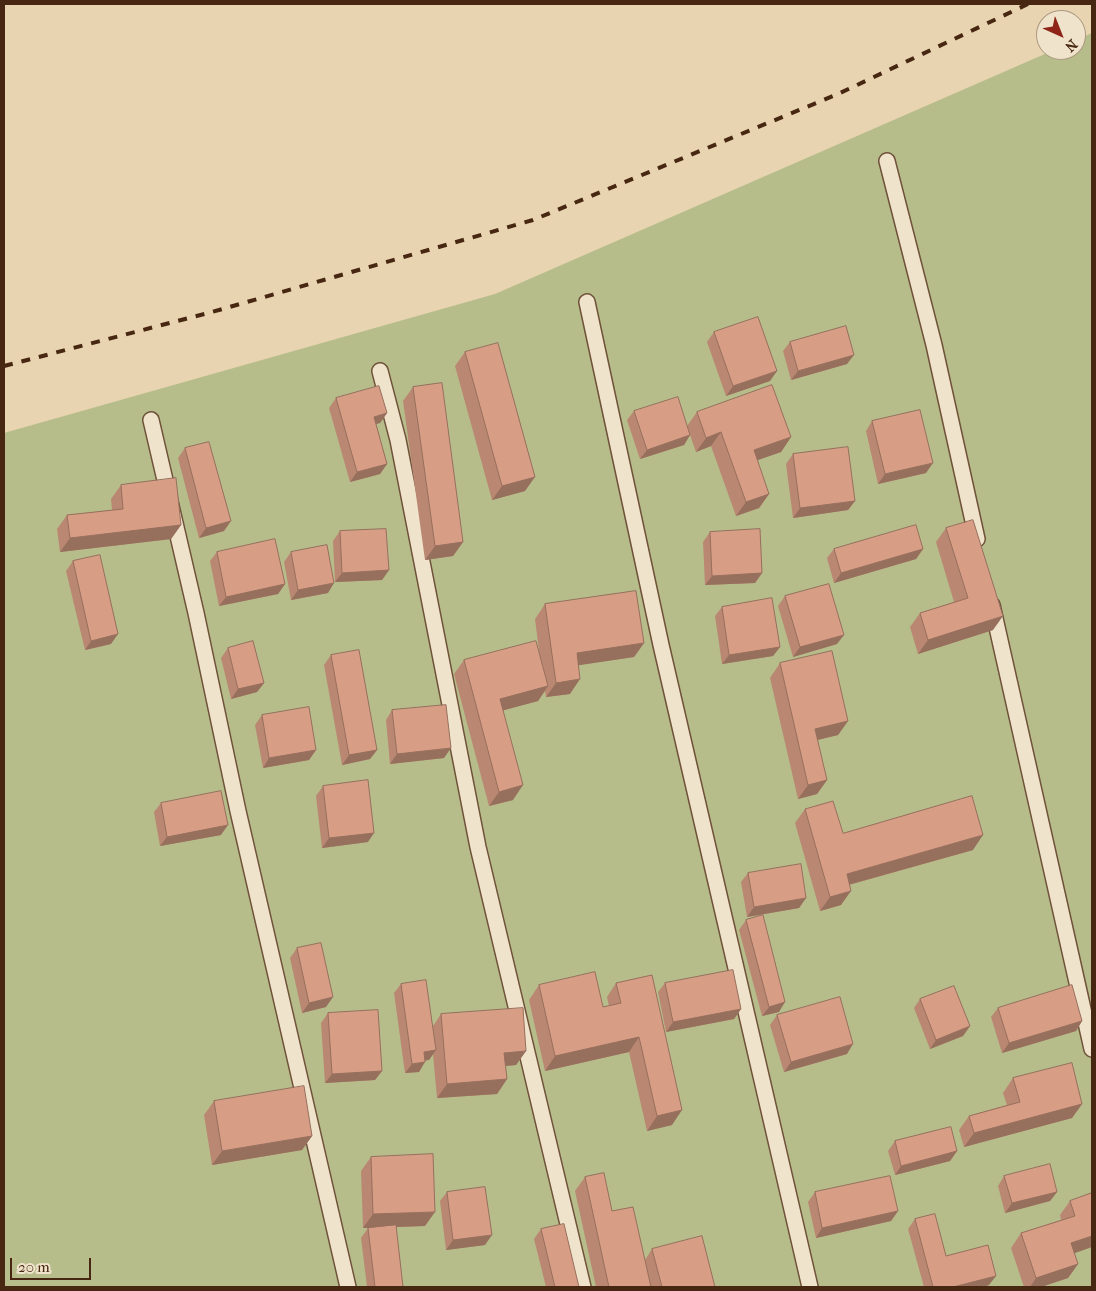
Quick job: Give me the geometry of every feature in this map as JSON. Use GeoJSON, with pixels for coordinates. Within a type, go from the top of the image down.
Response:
{"type":"FeatureCollection","features":[{"type":"Feature","properties":{"kind":"lane"},"geometry":{"type":"LineString","coordinates":[[887,161],[934,346],[980,549]]}},
{"type":"Feature","properties":{"kind":"lane"},"geometry":{"type":"LineString","coordinates":[[587,302],[659,636],[810,1287]]}},
{"type":"Feature","properties":{"kind":"lane"},"geometry":{"type":"LineString","coordinates":[[380,370],[398,440],[478,848],[582,1287]]}},
{"type":"Feature","properties":{"kind":"lane"},"geometry":{"type":"LineString","coordinates":[[151,420],[198,622],[238,811],[348,1287]]}},
{"type":"Feature","properties":{"kind":"lane"},"geometry":{"type":"LineString","coordinates":[[988,588],[1092,1049]]}},
{"type":"Feature","properties":{"kind":"green space"},"geometry":{"type":"Polygon","coordinates":[[[1092,33],[1092,1287],[4,1287],[4,433],[495,294],[1036,58],[1036,60],[1086,60],[1086,36],[1092,33]]]}},
{"type":"Feature","properties":{"kind":"building"},"geometry":{"type":"Polygon","coordinates":[[[758,317],[777,371],[733,386],[714,332],[758,317]]]}},
{"type":"Feature","properties":{"kind":"building"},"geometry":{"type":"Polygon","coordinates":[[[846,326],[854,355],[798,371],[790,342],[846,326]]]}},
{"type":"Feature","properties":{"kind":"building"},"geometry":{"type":"Polygon","coordinates":[[[498,343],[535,477],[502,486],[465,352],[498,343]]]}},
{"type":"Feature","properties":{"kind":"building"},"geometry":{"type":"Polygon","coordinates":[[[442,383],[463,542],[435,546],[413,387],[442,383]]]}},
{"type":"Feature","properties":{"kind":"building"},"geometry":{"type":"Polygon","coordinates":[[[772,385],[791,437],[754,450],[769,494],[746,502],[721,432],[706,438],[697,412],[772,385]]]}},
{"type":"Feature","properties":{"kind":"building"},"geometry":{"type":"Polygon","coordinates":[[[379,386],[387,413],[374,417],[387,464],[357,472],[336,398],[379,386]]]}},
{"type":"Feature","properties":{"kind":"building"},"geometry":{"type":"Polygon","coordinates":[[[678,397],[690,435],[647,450],[634,411],[678,397]]]}},
{"type":"Feature","properties":{"kind":"building"},"geometry":{"type":"Polygon","coordinates":[[[920,410],[933,463],[885,474],[872,421],[920,410]]]}},
{"type":"Feature","properties":{"kind":"building"},"geometry":{"type":"Polygon","coordinates":[[[209,442],[231,521],[206,528],[185,448],[209,442]]]}},
{"type":"Feature","properties":{"kind":"building"},"geometry":{"type":"Polygon","coordinates":[[[848,447],[855,501],[800,508],[793,454],[848,447]]]}},
{"type":"Feature","properties":{"kind":"building"},"geometry":{"type":"Polygon","coordinates":[[[176,478],[181,525],[70,538],[67,515],[123,509],[121,485],[176,478]]]}},
{"type":"Feature","properties":{"kind":"building"},"geometry":{"type":"Polygon","coordinates":[[[973,520],[1003,616],[928,640],[920,613],[968,598],[946,528],[973,520]]]}},
{"type":"Feature","properties":{"kind":"building"},"geometry":{"type":"Polygon","coordinates":[[[916,525],[923,549],[841,573],[834,549],[916,525]]]}},
{"type":"Feature","properties":{"kind":"building"},"geometry":{"type":"Polygon","coordinates":[[[386,529],[389,570],[342,573],[340,531],[386,529]]]}},
{"type":"Feature","properties":{"kind":"building"},"geometry":{"type":"Polygon","coordinates":[[[760,529],[762,573],[712,576],[710,532],[760,529]]]}},
{"type":"Feature","properties":{"kind":"building"},"geometry":{"type":"Polygon","coordinates":[[[275,539],[285,584],[226,597],[217,552],[275,539]]]}},
{"type":"Feature","properties":{"kind":"building"},"geometry":{"type":"Polygon","coordinates":[[[327,545],[334,583],[298,590],[291,552],[327,545]]]}},
{"type":"Feature","properties":{"kind":"building"},"geometry":{"type":"Polygon","coordinates":[[[100,555],[118,634],[91,641],[73,561],[100,555]]]}},
{"type":"Feature","properties":{"kind":"building"},"geometry":{"type":"Polygon","coordinates":[[[829,584],[844,635],[800,647],[785,596],[829,584]]]}},
{"type":"Feature","properties":{"kind":"building"},"geometry":{"type":"Polygon","coordinates":[[[636,591],[644,643],[577,653],[580,679],[556,683],[545,604],[636,591]]]}},
{"type":"Feature","properties":{"kind":"building"},"geometry":{"type":"Polygon","coordinates":[[[772,598],[780,647],[729,655],[722,607],[772,598]]]}},
{"type":"Feature","properties":{"kind":"building"},"geometry":{"type":"Polygon","coordinates":[[[253,641],[264,683],[238,689],[228,648],[253,641]]]}},
{"type":"Feature","properties":{"kind":"building"},"geometry":{"type":"Polygon","coordinates":[[[536,641],[548,686],[500,699],[523,785],[499,792],[464,660],[536,641]]]}},
{"type":"Feature","properties":{"kind":"building"},"geometry":{"type":"Polygon","coordinates":[[[359,650],[377,750],[349,755],[331,655],[359,650]]]}},
{"type":"Feature","properties":{"kind":"building"},"geometry":{"type":"Polygon","coordinates":[[[832,651],[848,721],[815,729],[827,780],[808,785],[780,663],[832,651]]]}},
{"type":"Feature","properties":{"kind":"building"},"geometry":{"type":"Polygon","coordinates":[[[446,705],[451,748],[397,754],[392,710],[446,705]]]}},
{"type":"Feature","properties":{"kind":"building"},"geometry":{"type":"Polygon","coordinates":[[[309,707],[316,750],[269,758],[262,715],[309,707]]]}},
{"type":"Feature","properties":{"kind":"building"},"geometry":{"type":"Polygon","coordinates":[[[368,780],[374,833],[329,838],[323,786],[368,780]]]}},
{"type":"Feature","properties":{"kind":"building"},"geometry":{"type":"Polygon","coordinates":[[[221,791],[228,825],[167,837],[161,803],[221,791]]]}},
{"type":"Feature","properties":{"kind":"building"},"geometry":{"type":"Polygon","coordinates":[[[972,796],[983,835],[847,874],[851,891],[830,897],[805,809],[833,801],[843,833],[972,796]]]}},
{"type":"Feature","properties":{"kind":"building"},"geometry":{"type":"Polygon","coordinates":[[[801,864],[806,898],[754,907],[748,873],[801,864]]]}},
{"type":"Feature","properties":{"kind":"building"},"geometry":{"type":"Polygon","coordinates":[[[763,915],[785,1002],[769,1007],[746,920],[763,915]]]}},
{"type":"Feature","properties":{"kind":"building"},"geometry":{"type":"Polygon","coordinates":[[[321,943],[333,997],[309,1003],[297,948],[321,943]]]}},
{"type":"Feature","properties":{"kind":"building"},"geometry":{"type":"Polygon","coordinates":[[[733,970],[741,1009],[673,1022],[665,983],[733,970]]]}},
{"type":"Feature","properties":{"kind":"building"},"geometry":{"type":"Polygon","coordinates":[[[595,972],[603,1007],[621,1003],[616,983],[652,975],[682,1110],[657,1116],[639,1037],[555,1056],[539,985],[595,972]]]}},
{"type":"Feature","properties":{"kind":"building"},"geometry":{"type":"Polygon","coordinates":[[[426,980],[436,1050],[424,1052],[425,1062],[412,1064],[401,984],[426,980]]]}},
{"type":"Feature","properties":{"kind":"building"},"geometry":{"type":"Polygon","coordinates":[[[1072,985],[1082,1021],[1009,1043],[998,1008],[1072,985]]]}},
{"type":"Feature","properties":{"kind":"building"},"geometry":{"type":"Polygon","coordinates":[[[954,986],[970,1026],[936,1040],[920,999],[954,986]]]}},
{"type":"Feature","properties":{"kind":"building"},"geometry":{"type":"Polygon","coordinates":[[[840,997],[853,1044],[791,1062],[777,1015],[840,997]]]}},
{"type":"Feature","properties":{"kind":"building"},"geometry":{"type":"Polygon","coordinates":[[[523,1008],[526,1051],[504,1053],[507,1079],[447,1084],[441,1014],[523,1008]]]}},
{"type":"Feature","properties":{"kind":"building"},"geometry":{"type":"Polygon","coordinates":[[[378,1010],[382,1071],[332,1074],[328,1013],[378,1010]]]}},
{"type":"Feature","properties":{"kind":"building"},"geometry":{"type":"Polygon","coordinates":[[[1072,1063],[1082,1104],[974,1133],[969,1116],[1020,1102],[1013,1078],[1072,1063]]]}},
{"type":"Feature","properties":{"kind":"building"},"geometry":{"type":"Polygon","coordinates":[[[304,1086],[312,1136],[222,1151],[214,1101],[304,1086]]]}},
{"type":"Feature","properties":{"kind":"building"},"geometry":{"type":"Polygon","coordinates":[[[951,1127],[957,1151],[901,1166],[895,1141],[951,1127]]]}},
{"type":"Feature","properties":{"kind":"building"},"geometry":{"type":"Polygon","coordinates":[[[433,1154],[435,1212],[373,1214],[371,1157],[433,1154]]]}},
{"type":"Feature","properties":{"kind":"building"},"geometry":{"type":"Polygon","coordinates":[[[1050,1164],[1057,1192],[1012,1203],[1004,1176],[1050,1164]]]}},
{"type":"Feature","properties":{"kind":"building"},"geometry":{"type":"Polygon","coordinates":[[[604,1173],[612,1211],[633,1207],[651,1287],[609,1287],[585,1177],[604,1173]]]}},
{"type":"Feature","properties":{"kind":"building"},"geometry":{"type":"Polygon","coordinates":[[[890,1176],[898,1211],[822,1228],[815,1192],[890,1176]]]}},
{"type":"Feature","properties":{"kind":"building"},"geometry":{"type":"Polygon","coordinates":[[[485,1187],[492,1235],[453,1240],[447,1192],[485,1187]]]}},
{"type":"Feature","properties":{"kind":"building"},"geometry":{"type":"Polygon","coordinates":[[[1092,1193],[1092,1236],[1071,1243],[1078,1264],[1036,1278],[1021,1233],[1075,1216],[1070,1201],[1092,1193]]]}},
{"type":"Feature","properties":{"kind":"building"},"geometry":{"type":"Polygon","coordinates":[[[935,1214],[946,1256],[988,1245],[996,1276],[953,1287],[933,1287],[915,1219],[935,1214]]]}},
{"type":"Feature","properties":{"kind":"building"},"geometry":{"type":"Polygon","coordinates":[[[564,1224],[579,1287],[555,1287],[541,1229],[564,1224]]]}},
{"type":"Feature","properties":{"kind":"building"},"geometry":{"type":"Polygon","coordinates":[[[396,1225],[403,1287],[375,1287],[368,1228],[396,1225]]]}},
{"type":"Feature","properties":{"kind":"building"},"geometry":{"type":"Polygon","coordinates":[[[702,1236],[715,1287],[662,1287],[652,1249],[702,1236]]]}},
{"type":"Feature","properties":{"kind":"railway"},"geometry":{"type":"LineString","coordinates":[[4,366],[212,312],[533,220],[838,94],[1028,4]]}}]}
